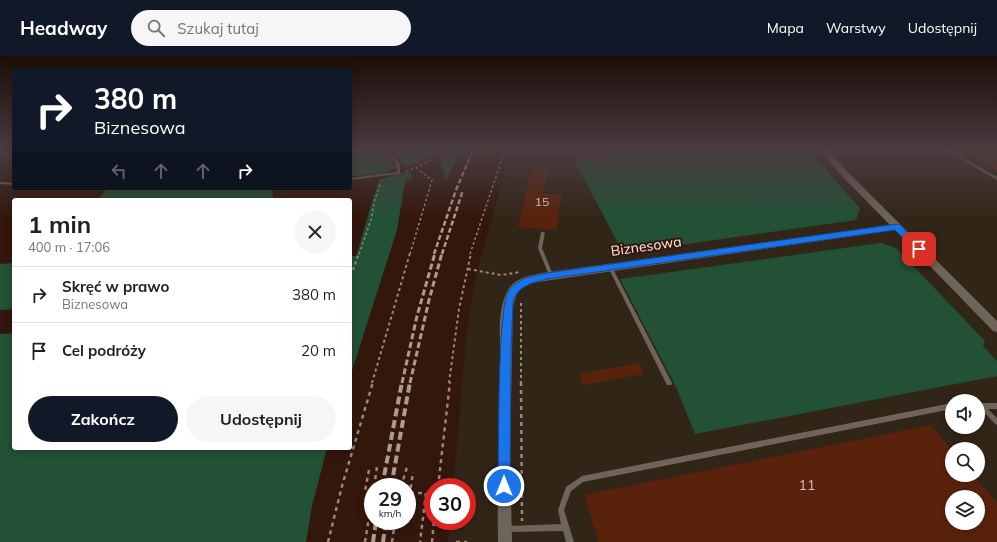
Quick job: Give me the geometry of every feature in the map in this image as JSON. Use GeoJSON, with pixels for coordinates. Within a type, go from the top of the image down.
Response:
{"type":"FeatureCollection","features":[{"type":"Feature","properties":{"kind":"street"},"geometry":{"type":"LineString","coordinates":[[846,173],[997,328]]}},
{"type":"Feature","properties":{"kind":"street","name":"Biznesowa"},"geometry":{"type":"LineString","coordinates":[[505,535],[504,422],[506,335],[509,301],[512,292],[523,282],[551,275],[897,227]]}},
{"type":"Feature","properties":{"kind":"lane"},"geometry":{"type":"LineString","coordinates":[[352,179],[399,173]]}},
{"type":"Feature","properties":{"kind":"lane"},"geometry":{"type":"LineString","coordinates":[[986,173],[997,179]]}},
{"type":"Feature","properties":{"kind":"lane"},"geometry":{"type":"LineString","coordinates":[[0,183],[12,184]]}},
{"type":"Feature","properties":{"kind":"lane"},"geometry":{"type":"LineString","coordinates":[[543,232],[540,248],[551,275]]}},
{"type":"Feature","properties":{"kind":"lane"},"geometry":{"type":"LineString","coordinates":[[610,267],[669,383]]}},
{"type":"Feature","properties":{"kind":"lane"},"geometry":{"type":"LineString","coordinates":[[985,406],[997,406]]}},
{"type":"Feature","properties":{"kind":"lane"},"geometry":{"type":"LineString","coordinates":[[570,542],[560,510],[568,489],[582,480],[945,407]]}},
{"type":"Feature","properties":{"kind":"lane"},"geometry":{"type":"LineString","coordinates":[[985,411],[997,422]]}},
{"type":"Feature","properties":{"kind":"lane"},"geometry":{"type":"LineString","coordinates":[[505,535],[522,529],[566,527]]}},
{"type":"Feature","properties":{"kind":"path"},"geometry":{"type":"LineString","coordinates":[[328,542],[342,486],[432,180],[424,173]]}},
{"type":"Feature","properties":{"kind":"path"},"geometry":{"type":"LineString","coordinates":[[439,478],[458,317],[471,252],[498,173]]}},
{"type":"Feature","properties":{"kind":"path"},"geometry":{"type":"LineString","coordinates":[[353,270],[371,220],[375,199],[384,175]]}},
{"type":"Feature","properties":{"kind":"path"},"geometry":{"type":"LineString","coordinates":[[468,269],[493,274],[507,274]]}},
{"type":"Feature","properties":{"kind":"path"},"geometry":{"type":"LineString","coordinates":[[521,296],[522,529]]}},
{"type":"Feature","properties":{"kind":"path"},"geometry":{"type":"LineString","coordinates":[[375,478],[377,467]]}},
{"type":"Feature","properties":{"kind":"path"},"geometry":{"type":"LineString","coordinates":[[404,478],[407,467]]}},
{"type":"Feature","properties":{"kind":"path"},"geometry":{"type":"LineString","coordinates":[[367,478],[369,470]]}},
{"type":"Feature","properties":{"kind":"path"},"geometry":{"type":"LineString","coordinates":[[412,478],[413,472]]}},
{"type":"Feature","properties":{"kind":"path"},"geometry":{"type":"LineString","coordinates":[[416,493],[426,493],[420,542]]}},
{"type":"Feature","properties":{"kind":"path"},"geometry":{"type":"LineString","coordinates":[[365,542],[367,530]]}},
{"type":"Feature","properties":{"kind":"path"},"geometry":{"type":"LineString","coordinates":[[392,542],[394,530]]}},
{"type":"Feature","properties":{"kind":"path"},"geometry":{"type":"LineString","coordinates":[[432,542],[433,530]]}},
{"type":"Feature","properties":{"kind":"path"},"geometry":{"type":"LineString","coordinates":[[456,542],[467,542]]}},
{"type":"Feature","properties":{"kind":"shaded area"},"geometry":{"type":"Polygon","coordinates":[[[505,173],[997,173],[997,542],[448,542],[449,530],[476,530],[476,478],[454,478],[467,329],[477,270],[505,173]]]}},
{"type":"Feature","properties":{"kind":"green space"},"geometry":{"type":"Polygon","coordinates":[[[352,173],[383,173],[352,176],[352,173]]]}},
{"type":"Feature","properties":{"kind":"green space"},"geometry":{"type":"Polygon","coordinates":[[[404,173],[411,173],[412,178],[405,182],[397,230],[352,371],[352,256],[356,256],[380,179],[404,173]]]}},
{"type":"Feature","properties":{"kind":"green space"},"geometry":{"type":"Polygon","coordinates":[[[444,173],[450,173],[446,181],[444,173]]]}},
{"type":"Feature","properties":{"kind":"green space"},"geometry":{"type":"Polygon","coordinates":[[[581,173],[828,173],[860,208],[856,220],[623,253],[581,173]]]}},
{"type":"Feature","properties":{"kind":"green space"},"geometry":{"type":"Polygon","coordinates":[[[106,190],[272,190],[273,198],[99,198],[106,190]]]}},
{"type":"Feature","properties":{"kind":"green space"},"geometry":{"type":"Polygon","coordinates":[[[881,243],[896,248],[985,341],[983,346],[997,361],[997,376],[695,434],[676,387],[620,279],[881,243]]]}},
{"type":"Feature","properties":{"kind":"green space"},"geometry":{"type":"Polygon","coordinates":[[[12,263],[12,309],[0,310],[0,264],[12,263]]]}},
{"type":"Feature","properties":{"kind":"green space"},"geometry":{"type":"Polygon","coordinates":[[[12,333],[12,450],[326,450],[312,506],[306,542],[0,542],[0,334],[12,333]]]}},
{"type":"Feature","properties":{"kind":"building"},"geometry":{"type":"Polygon","coordinates":[[[531,173],[547,173],[543,193],[563,195],[558,209],[560,209],[557,230],[518,227],[531,173]]]}},
{"type":"Feature","properties":{"kind":"building"},"geometry":{"type":"Polygon","coordinates":[[[639,363],[644,374],[583,385],[579,374],[639,363]]]}},
{"type":"Feature","properties":{"kind":"building"},"geometry":{"type":"Polygon","coordinates":[[[931,425],[945,442],[945,482],[979,482],[997,503],[997,542],[599,542],[584,495],[931,425]]]}},
{"type":"Feature","properties":{"kind":"railway"},"geometry":{"type":"LineString","coordinates":[[434,254],[463,173]]}},
{"type":"Feature","properties":{"kind":"railway"},"geometry":{"type":"LineString","coordinates":[[442,254],[463,190]]}},
{"type":"Feature","properties":{"kind":"railway"},"geometry":{"type":"LineString","coordinates":[[402,383],[417,316],[435,253]]}},
{"type":"Feature","properties":{"kind":"railway"},"geometry":{"type":"LineString","coordinates":[[410,383],[429,300],[442,253]]}},
{"type":"Feature","properties":{"kind":"railway"},"geometry":{"type":"LineString","coordinates":[[384,478],[402,382]]}},
{"type":"Feature","properties":{"kind":"railway"},"geometry":{"type":"LineString","coordinates":[[393,478],[410,382]]}},
{"type":"Feature","properties":{"kind":"railway"},"geometry":{"type":"LineString","coordinates":[[373,542],[375,530]]}},
{"type":"Feature","properties":{"kind":"railway"},"geometry":{"type":"LineString","coordinates":[[383,542],[385,530]]}},
{"type":"Feature","properties":{"kind":"route"},"geometry":{"type":"LineString","coordinates":[[504,486],[506,335],[509,301],[512,292],[523,282],[547,276],[897,227],[919,249]]}}]}
